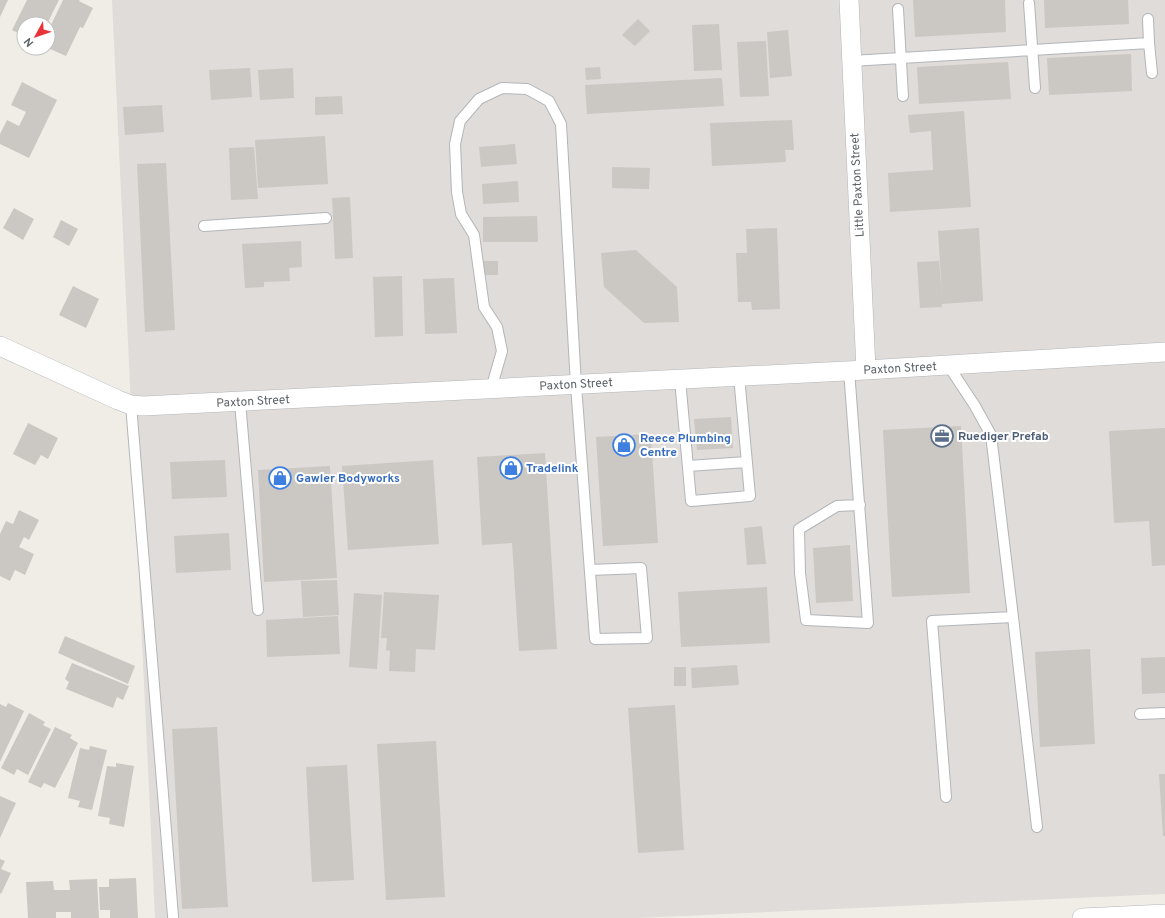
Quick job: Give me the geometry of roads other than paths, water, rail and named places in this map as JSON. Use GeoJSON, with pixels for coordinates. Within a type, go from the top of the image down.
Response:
{"type":"FeatureCollection","features":[{"type":"Feature","properties":{"kind":"street","name":"Little Paxton Street"},"geometry":{"type":"LineString","coordinates":[[849,0],[857,370]]}},
{"type":"Feature","properties":{"kind":"street","name":"Paxton Street"},"geometry":{"type":"LineString","coordinates":[[1,350],[118,400],[131,405],[143,406],[857,370],[1165,352]]}},
{"type":"Feature","properties":{"kind":"street"},"geometry":{"type":"LineString","coordinates":[[1082,918],[1165,914]]}},
{"type":"Feature","properties":{"kind":"lane"},"geometry":{"type":"LineString","coordinates":[[1029,3],[1035,88]]}},
{"type":"Feature","properties":{"kind":"lane"},"geometry":{"type":"LineString","coordinates":[[898,9],[903,96]]}},
{"type":"Feature","properties":{"kind":"lane"},"geometry":{"type":"LineString","coordinates":[[1148,19],[1152,73]]}},
{"type":"Feature","properties":{"kind":"lane"},"geometry":{"type":"LineString","coordinates":[[851,61],[1149,43]]}},
{"type":"Feature","properties":{"kind":"lane"},"geometry":{"type":"LineString","coordinates":[[491,389],[502,351],[497,327],[484,307],[474,235],[461,214],[457,192],[454,144],[460,121],[479,99],[502,88],[527,89],[549,101],[561,124],[576,384],[595,639],[647,638],[641,568],[590,570]]}},
{"type":"Feature","properties":{"kind":"lane"},"geometry":{"type":"LineString","coordinates":[[204,226],[326,218]]}},
{"type":"Feature","properties":{"kind":"lane"},"geometry":{"type":"LineString","coordinates":[[948,365],[975,406],[990,435],[1037,827]]}},
{"type":"Feature","properties":{"kind":"lane"},"geometry":{"type":"LineString","coordinates":[[857,370],[860,505],[868,623],[806,620],[800,573],[799,529],[837,506],[860,505]]}},
{"type":"Feature","properties":{"kind":"lane"},"geometry":{"type":"LineString","coordinates":[[680,379],[691,501],[750,496],[739,376]]}},
{"type":"Feature","properties":{"kind":"lane"},"geometry":{"type":"LineString","coordinates":[[240,402],[258,610]]}},
{"type":"Feature","properties":{"kind":"lane"},"geometry":{"type":"LineString","coordinates":[[131,405],[173,916]]}},
{"type":"Feature","properties":{"kind":"lane"},"geometry":{"type":"LineString","coordinates":[[688,466],[747,462]]}},
{"type":"Feature","properties":{"kind":"lane"},"geometry":{"type":"LineString","coordinates":[[946,797],[932,621],[1013,618]]}},
{"type":"Feature","properties":{"kind":"lane"},"geometry":{"type":"LineString","coordinates":[[1140,714],[1165,713]]}},
{"type":"Feature","properties":{"kind":"place","name":"Ruediger Prefab"},"geometry":{"type":"Point","coordinates":[942,436]}},
{"type":"Feature","properties":{"kind":"place","name":"Reece Plumbing Centre"},"geometry":{"type":"Point","coordinates":[624,445]}},
{"type":"Feature","properties":{"kind":"place","name":"Tradelink"},"geometry":{"type":"Point","coordinates":[511,468]}},
{"type":"Feature","properties":{"kind":"place","name":"Gawler Bodyworks"},"geometry":{"type":"Point","coordinates":[280,478]}}]}
